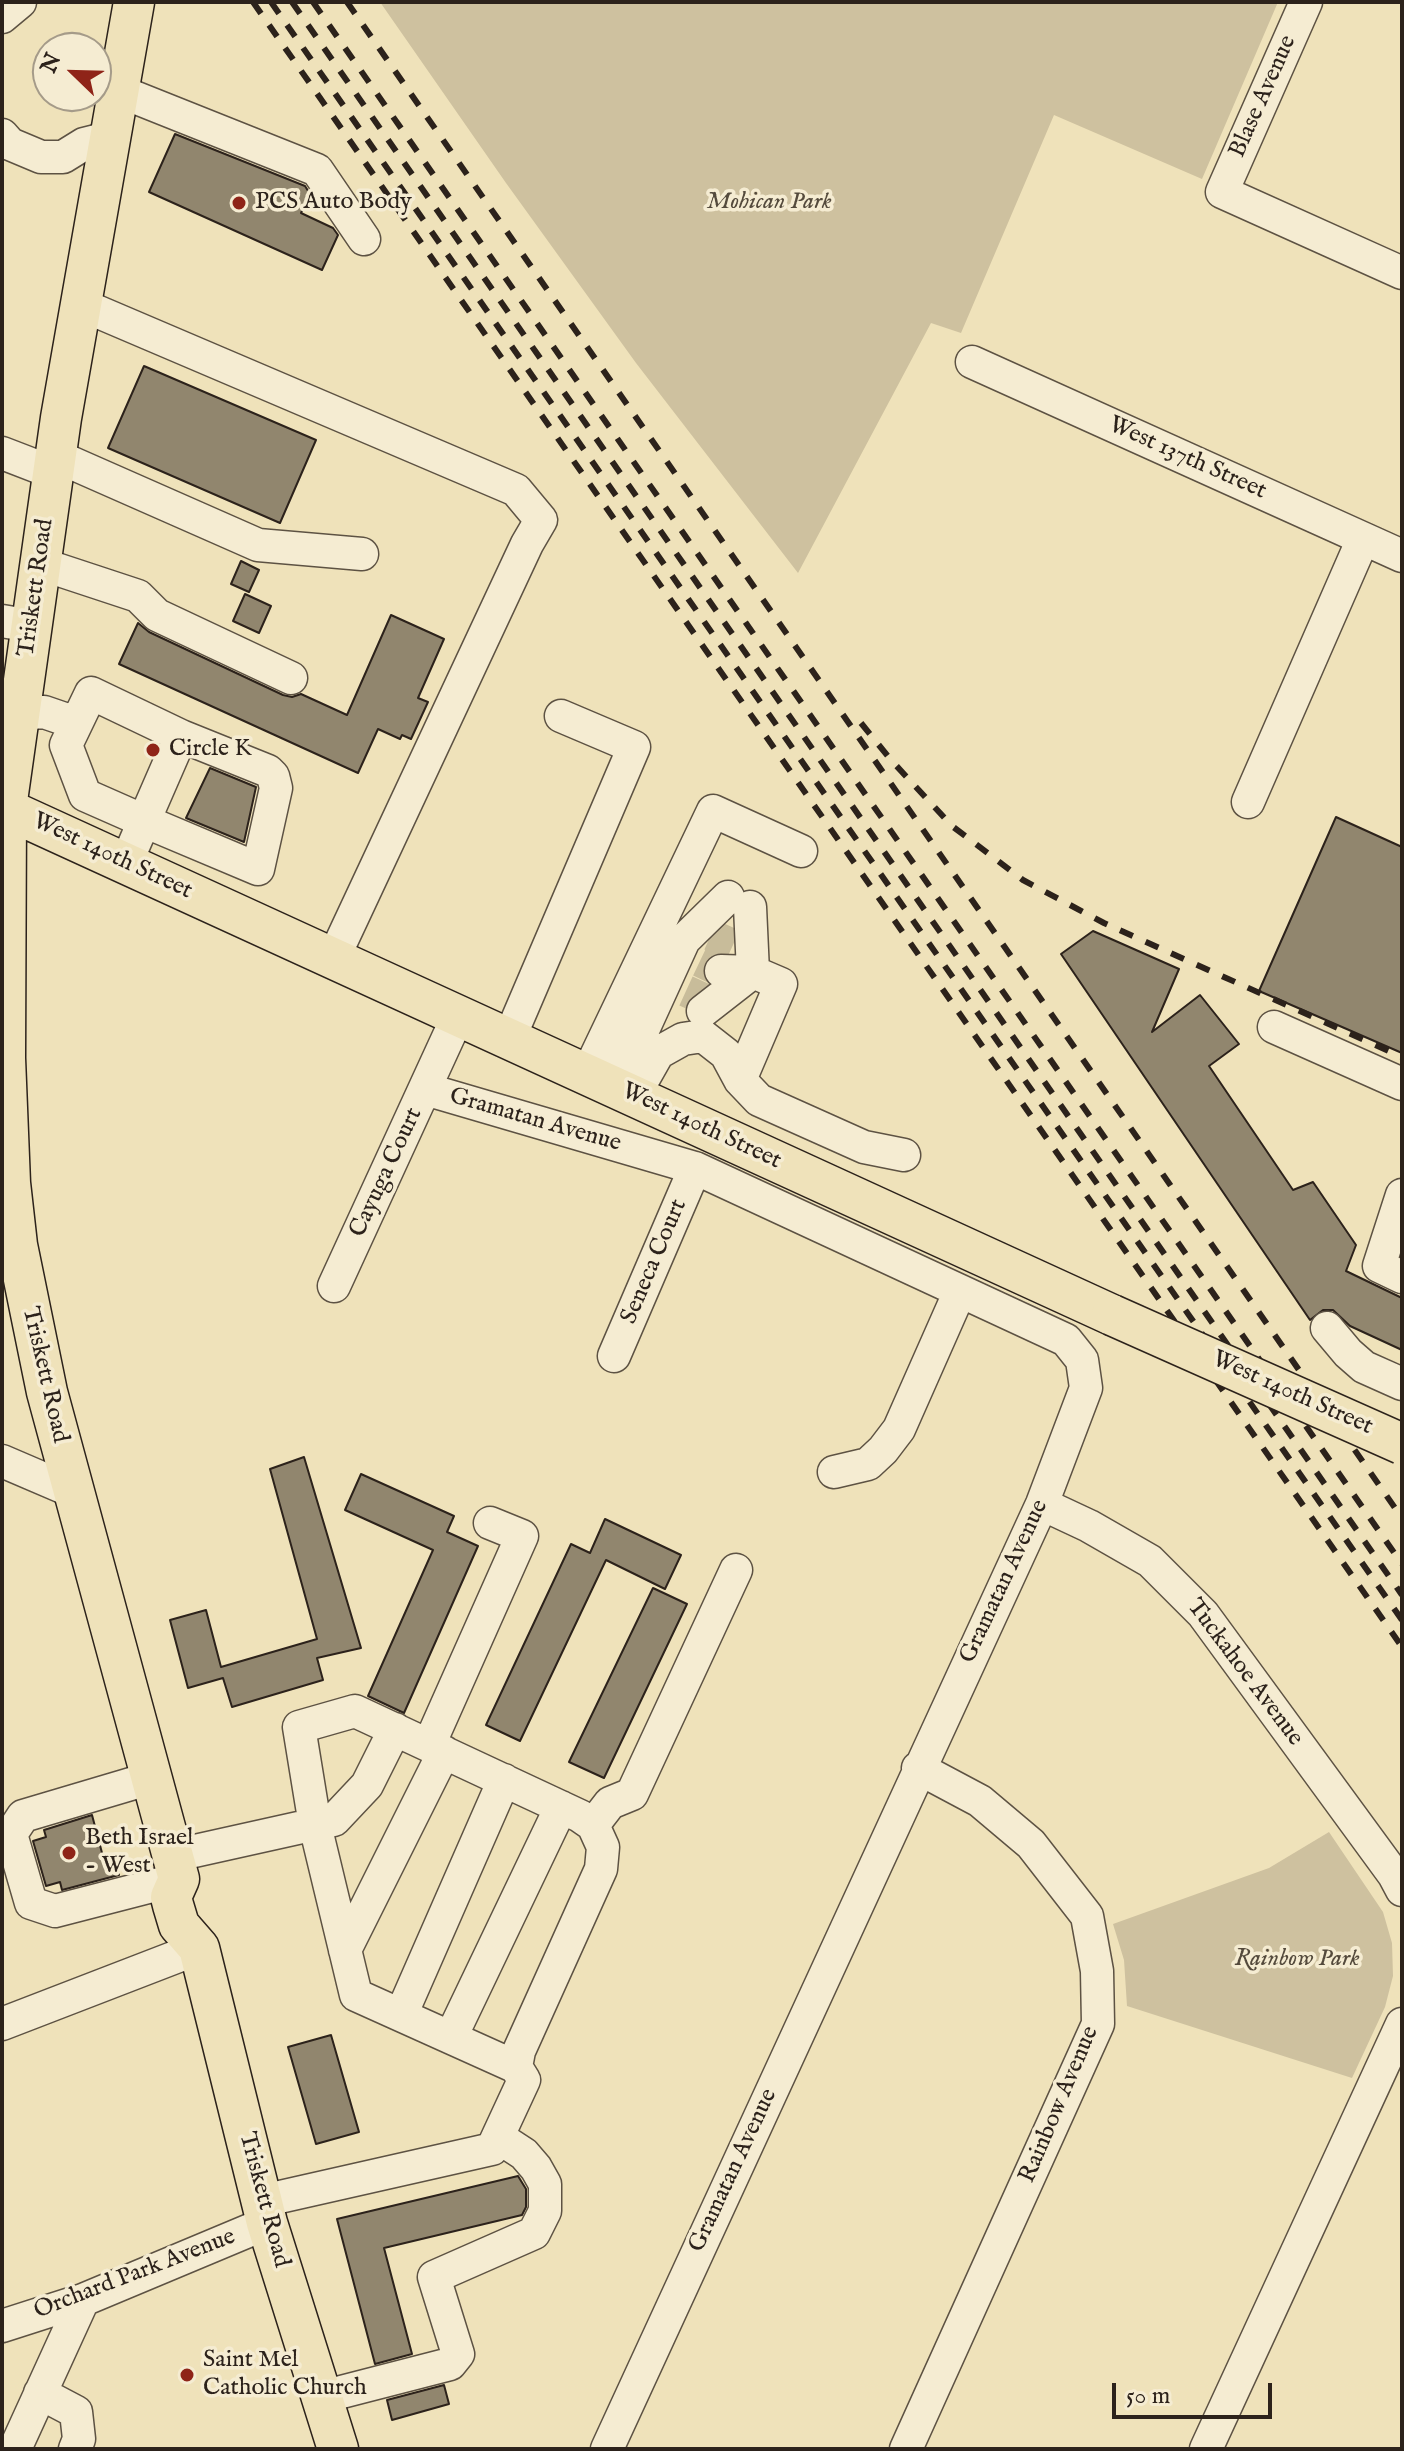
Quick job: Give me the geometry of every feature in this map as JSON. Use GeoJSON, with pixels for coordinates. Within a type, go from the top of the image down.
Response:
{"type":"FeatureCollection","features":[{"type":"Feature","properties":{"kind":"main road","name":"Triskett Road"},"geometry":{"type":"LineString","coordinates":[[134,2],[55,464],[41,564],[17,624],[19,714],[4,808],[4,1058],[10,1183],[17,1245],[44,1378],[72,1491],[176,1867],[171,1897],[179,1925],[199,1948],[264,2212],[338,2449]]}},
{"type":"Feature","properties":{"kind":"main road","name":"West 140th Street"},"geometry":{"type":"LineString","coordinates":[[4,808],[1112,1315],[1402,1444]]}},
{"type":"Feature","properties":{"kind":"street"},"geometry":{"type":"LineString","coordinates":[[2,17],[20,2]]}},
{"type":"Feature","properties":{"kind":"street","name":"Blase Avenue"},"geometry":{"type":"LineString","coordinates":[[1306,2],[1222,192],[1402,273]]}},
{"type":"Feature","properties":{"kind":"street"},"geometry":{"type":"LineString","coordinates":[[119,91],[317,170],[364,239]]}},
{"type":"Feature","properties":{"kind":"street"},"geometry":{"type":"LineString","coordinates":[[2,135],[10,144],[41,157],[63,157],[84,144],[112,137]]}},
{"type":"Feature","properties":{"kind":"street"},"geometry":{"type":"LineString","coordinates":[[82,305],[516,490],[541,520],[333,959]]}},
{"type":"Feature","properties":{"kind":"street","name":"West 137th Street"},"geometry":{"type":"LineString","coordinates":[[972,362],[1402,556]]}},
{"type":"Feature","properties":{"kind":"street"},"geometry":{"type":"LineString","coordinates":[[2,453],[55,464],[258,545],[362,554]]}},
{"type":"Feature","properties":{"kind":"street"},"geometry":{"type":"LineString","coordinates":[[1248,802],[1363,539]]}},
{"type":"Feature","properties":{"kind":"street"},"geometry":{"type":"LineString","coordinates":[[41,564],[138,596],[157,615],[291,678]]}},
{"type":"Feature","properties":{"kind":"street"},"geometry":{"type":"LineString","coordinates":[[91,693],[181,736],[268,771],[273,776],[276,788],[258,869],[85,795],[66,745],[91,693]]}},
{"type":"Feature","properties":{"kind":"street"},"geometry":{"type":"LineString","coordinates":[[19,714],[44,712],[76,723]]}},
{"type":"Feature","properties":{"kind":"street"},"geometry":{"type":"LineString","coordinates":[[509,1039],[634,747],[561,716]]}},
{"type":"Feature","properties":{"kind":"street"},"geometry":{"type":"LineString","coordinates":[[126,863],[181,736]]}},
{"type":"Feature","properties":{"kind":"street"},"geometry":{"type":"LineString","coordinates":[[612,1087],[713,811],[801,851]]}},
{"type":"Feature","properties":{"kind":"street"},"geometry":{"type":"LineString","coordinates":[[221,907],[237,860]]}},
{"type":"Feature","properties":{"kind":"street"},"geometry":{"type":"LineString","coordinates":[[612,1087],[714,954]]}},
{"type":"Feature","properties":{"kind":"street"},"geometry":{"type":"LineString","coordinates":[[714,954],[781,984],[740,1080]]}},
{"type":"Feature","properties":{"kind":"street"},"geometry":{"type":"LineString","coordinates":[[714,954],[753,972]]}},
{"type":"Feature","properties":{"kind":"street"},"geometry":{"type":"LineString","coordinates":[[714,954],[753,972]]}},
{"type":"Feature","properties":{"kind":"street","name":"Cayuga Court"},"geometry":{"type":"LineString","coordinates":[[334,1286],[458,1016]]}},
{"type":"Feature","properties":{"kind":"street"},"geometry":{"type":"LineString","coordinates":[[1274,1027],[1402,1084]]}},
{"type":"Feature","properties":{"kind":"street"},"geometry":{"type":"LineString","coordinates":[[612,1087],[658,1053],[683,1039],[703,1036],[726,1054],[740,1080],[759,1100],[864,1147],[904,1155]]}},
{"type":"Feature","properties":{"kind":"street","name":"Gramatan Avenue"},"geometry":{"type":"LineString","coordinates":[[425,1089],[695,1168],[1066,1340],[1082,1360],[1086,1388],[1042,1504],[607,2449]]}},
{"type":"Feature","properties":{"kind":"street","name":"Seneca Court"},"geometry":{"type":"LineString","coordinates":[[614,1356],[695,1168]]}},
{"type":"Feature","properties":{"kind":"street"},"geometry":{"type":"LineString","coordinates":[[1402,1195],[1379,1266],[1402,1277]]}},
{"type":"Feature","properties":{"kind":"street"},"geometry":{"type":"LineString","coordinates":[[834,1472],[868,1464],[899,1429],[960,1291]]}},
{"type":"Feature","properties":{"kind":"street"},"geometry":{"type":"LineString","coordinates":[[1327,1328],[1364,1367],[1402,1384]]}},
{"type":"Feature","properties":{"kind":"street"},"geometry":{"type":"LineString","coordinates":[[2,1461],[72,1491]]}},
{"type":"Feature","properties":{"kind":"street","name":"Tuckahoe Avenue"},"geometry":{"type":"LineString","coordinates":[[1042,1504],[1089,1526],[1150,1561],[1203,1614],[1402,1890]]}},
{"type":"Feature","properties":{"kind":"street"},"geometry":{"type":"LineString","coordinates":[[345,1950],[437,1748],[522,1536],[490,1523]]}},
{"type":"Feature","properties":{"kind":"street"},"geometry":{"type":"LineString","coordinates":[[593,1825],[610,1803],[632,1794],[736,1570]]}},
{"type":"Feature","properties":{"kind":"street"},"geometry":{"type":"LineString","coordinates":[[322,2397],[450,2364],[458,2354],[434,2277],[534,2233],[545,2211],[545,2184],[524,2154],[498,2137],[524,2080],[516,2067],[356,1995],[315,1825],[299,1727],[355,1711],[561,1807],[593,1825],[603,1847],[601,1869],[519,2051],[516,2067]]}},
{"type":"Feature","properties":{"kind":"street"},"geometry":{"type":"LineString","coordinates":[[151,1778],[23,1816],[11,1834],[31,1903],[55,1911],[176,1867],[334,1820],[367,1785],[395,1729]]}},
{"type":"Feature","properties":{"kind":"street","name":"Rainbow Avenue"},"geometry":{"type":"LineString","coordinates":[[906,2449],[1098,2024],[1097,1971],[1087,1916],[1031,1844],[980,1801],[918,1768]]}},
{"type":"Feature","properties":{"kind":"street"},"geometry":{"type":"LineString","coordinates":[[401,2015],[504,1780]]}},
{"type":"Feature","properties":{"kind":"street"},"geometry":{"type":"LineString","coordinates":[[451,2037],[561,1807]]}},
{"type":"Feature","properties":{"kind":"street"},"geometry":{"type":"LineString","coordinates":[[2,2024],[199,1948]]}},
{"type":"Feature","properties":{"kind":"street"},"geometry":{"type":"LineString","coordinates":[[1206,2449],[1402,2024]]}},
{"type":"Feature","properties":{"kind":"street","name":"Orchard Park Avenue"},"geometry":{"type":"LineString","coordinates":[[2,2326],[83,2300],[264,2212],[492,2149],[498,2137]]}},
{"type":"Feature","properties":{"kind":"street"},"geometry":{"type":"LineString","coordinates":[[15,2449],[83,2300]]}},
{"type":"Feature","properties":{"kind":"street"},"geometry":{"type":"LineString","coordinates":[[40,2393],[76,2412],[80,2446]]}},
{"type":"Feature","properties":{"kind":"green space","name":"Mohican Park"},"geometry":{"type":"Polygon","coordinates":[[[380,2],[1278,2],[1202,179],[1054,115],[961,333],[931,323],[798,573],[636,363],[380,2]]]}},
{"type":"Feature","properties":{"kind":"green space","name":"Rainbow Park"},"geometry":{"type":"Polygon","coordinates":[[[1329,1832],[1383,1912],[1392,1943],[1393,1976],[1385,2007],[1352,2078],[1127,2006],[1124,1960],[1113,1924],[1269,1868],[1329,1832]]]}},
{"type":"Feature","properties":{"kind":"building","name":"PCS Auto Body"},"geometry":{"type":"Polygon","coordinates":[[[175,134],[305,186],[310,194],[301,213],[333,228],[338,235],[322,270],[149,192],[175,134]]]}},
{"type":"Feature","properties":{"kind":"building"},"geometry":{"type":"Polygon","coordinates":[[[144,366],[316,440],[280,523],[108,448],[144,366]]]}},
{"type":"Feature","properties":{"kind":"building"},"geometry":{"type":"Polygon","coordinates":[[[241,561],[259,570],[249,592],[231,584],[241,561]]]}},
{"type":"Feature","properties":{"kind":"building"},"geometry":{"type":"Polygon","coordinates":[[[245,594],[271,606],[259,633],[233,621],[245,594]]]}},
{"type":"Feature","properties":{"kind":"building"},"geometry":{"type":"Polygon","coordinates":[[[391,615],[444,639],[418,698],[428,702],[411,739],[402,735],[400,739],[378,729],[358,773],[119,664],[138,623],[149,632],[283,695],[292,697],[301,694],[347,715],[391,615]]]}},
{"type":"Feature","properties":{"kind":"building"},"geometry":{"type":"Polygon","coordinates":[[[210,768],[256,787],[244,842],[186,818],[210,768]]]}},
{"type":"Feature","properties":{"kind":"building"},"geometry":{"type":"Polygon","coordinates":[[[1336,817],[1402,847],[1402,1053],[1259,991],[1336,817]]]}},
{"type":"Feature","properties":{"kind":"building"},"geometry":{"type":"Polygon","coordinates":[[[1093,931],[1179,969],[1152,1032],[1200,995],[1239,1044],[1209,1066],[1293,1190],[1313,1182],[1356,1245],[1346,1271],[1402,1298],[1402,1350],[1350,1326],[1333,1310],[1323,1310],[1310,1320],[1061,954],[1093,931]]]}},
{"type":"Feature","properties":{"kind":"building"},"geometry":{"type":"Polygon","coordinates":[[[304,1457],[361,1648],[317,1658],[323,1680],[232,1707],[223,1678],[188,1688],[170,1620],[206,1610],[221,1667],[317,1639],[270,1469],[304,1457]]]}},
{"type":"Feature","properties":{"kind":"building"},"geometry":{"type":"Polygon","coordinates":[[[361,1474],[454,1516],[447,1532],[478,1546],[404,1713],[368,1696],[433,1550],[345,1510],[361,1474]]]}},
{"type":"Feature","properties":{"kind":"building"},"geometry":{"type":"Polygon","coordinates":[[[605,1519],[681,1555],[665,1589],[606,1560],[520,1741],[486,1725],[571,1544],[590,1553],[605,1519]]]}},
{"type":"Feature","properties":{"kind":"building"},"geometry":{"type":"Polygon","coordinates":[[[653,1588],[687,1604],[604,1778],[569,1762],[653,1588]]]}},
{"type":"Feature","properties":{"kind":"building","name":"Beth Israel - West"},"geometry":{"type":"Polygon","coordinates":[[[92,1815],[106,1868],[117,1865],[119,1875],[62,1890],[60,1882],[46,1886],[33,1841],[46,1837],[44,1830],[92,1815]]]}},
{"type":"Feature","properties":{"kind":"building"},"geometry":{"type":"Polygon","coordinates":[[[331,2035],[359,2132],[316,2144],[288,2047],[331,2035]]]}},
{"type":"Feature","properties":{"kind":"building"},"geometry":{"type":"Polygon","coordinates":[[[518,2176],[526,2189],[526,2207],[522,2215],[384,2248],[412,2354],[375,2364],[337,2219],[518,2176]]]}},
{"type":"Feature","properties":{"kind":"building"},"geometry":{"type":"Polygon","coordinates":[[[444,2385],[449,2404],[392,2420],[387,2400],[444,2385]]]}},
{"type":"Feature","properties":{"kind":"tunnel"},"geometry":{"type":"LineString","coordinates":[[711,935],[733,945]]}},
{"type":"Feature","properties":{"kind":"tunnel"},"geometry":{"type":"LineString","coordinates":[[700,961],[721,971]]}},
{"type":"Feature","properties":{"kind":"tunnel"},"geometry":{"type":"LineString","coordinates":[[686,991],[708,1001]]}},
{"type":"Feature","properties":{"kind":"railway"},"geometry":{"type":"LineString","coordinates":[[253,2],[1402,1647]]}},
{"type":"Feature","properties":{"kind":"railway"},"geometry":{"type":"LineString","coordinates":[[271,2],[1402,1620]]}},
{"type":"Feature","properties":{"kind":"railway"},"geometry":{"type":"LineString","coordinates":[[292,2],[1402,1595]]}},
{"type":"Feature","properties":{"kind":"railway"},"geometry":{"type":"LineString","coordinates":[[313,2],[1402,1564]]}},
{"type":"Feature","properties":{"kind":"railway"},"geometry":{"type":"LineString","coordinates":[[347,2],[1402,1518]]}},
{"type":"Feature","properties":{"kind":"railway"},"geometry":{"type":"LineString","coordinates":[[861,723],[952,826],[1023,880],[1104,923],[1402,1057]]}},
{"type":"Feature","properties":{"kind":"place","name":"PCS Auto Body"},"geometry":{"type":"Point","coordinates":[239,203]}},
{"type":"Feature","properties":{"kind":"place","name":"Circle K"},"geometry":{"type":"Point","coordinates":[153,750]}},
{"type":"Feature","properties":{"kind":"place","name":"Beth Israel - West"},"geometry":{"type":"Point","coordinates":[69,1853]}},
{"type":"Feature","properties":{"kind":"place","name":"Saint Mel Catholic Church"},"geometry":{"type":"Point","coordinates":[187,2375]}}]}
